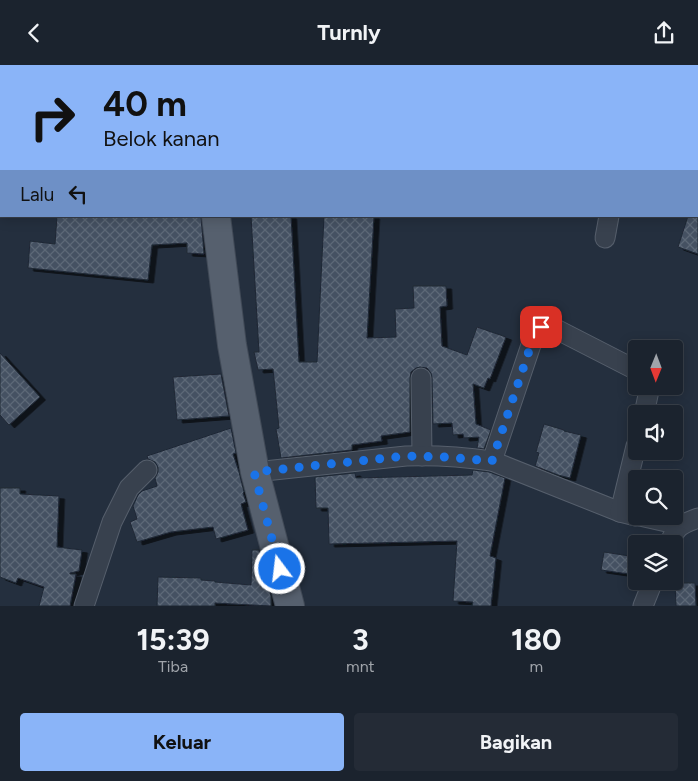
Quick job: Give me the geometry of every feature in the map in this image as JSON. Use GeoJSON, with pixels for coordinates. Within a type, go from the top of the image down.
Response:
{"type":"FeatureCollection","features":[{"type":"Feature","properties":{"kind":"main road"},"geometry":{"type":"LineString","coordinates":[[216,217],[232,345],[254,472],[290,606]]}},
{"type":"Feature","properties":{"kind":"street"},"geometry":{"type":"LineString","coordinates":[[605,239],[609,217]]}},
{"type":"Feature","properties":{"kind":"street"},"geometry":{"type":"LineString","coordinates":[[492,461],[535,333],[541,327],[552,327],[628,366]]}},
{"type":"Feature","properties":{"kind":"street"},"geometry":{"type":"LineString","coordinates":[[421,378],[422,456]]}},
{"type":"Feature","properties":{"kind":"street"},"geometry":{"type":"LineString","coordinates":[[254,472],[406,456],[479,459],[492,461],[628,513]]}},
{"type":"Feature","properties":{"kind":"street"},"geometry":{"type":"LineString","coordinates":[[84,606],[112,522],[129,488],[146,470]]}},
{"type":"Feature","properties":{"kind":"street"},"geometry":{"type":"LineString","coordinates":[[683,524],[698,518]]}},
{"type":"Feature","properties":{"kind":"street"},"geometry":{"type":"LineString","coordinates":[[673,535],[680,525]]}},
{"type":"Feature","properties":{"kind":"street"},"geometry":{"type":"LineString","coordinates":[[643,606],[649,590]]}},
{"type":"Feature","properties":{"kind":"building"},"geometry":{"type":"Polygon","coordinates":[[[57,217],[201,217],[204,254],[187,253],[187,243],[152,245],[148,280],[28,268],[30,241],[55,244],[57,217]]]}},
{"type":"Feature","properties":{"kind":"building"},"geometry":{"type":"Polygon","coordinates":[[[251,217],[291,217],[299,362],[317,362],[324,217],[374,217],[367,338],[396,337],[395,309],[414,308],[413,286],[446,286],[447,306],[440,307],[442,346],[467,355],[477,327],[506,337],[490,379],[488,378],[484,388],[473,384],[476,424],[491,430],[484,449],[477,448],[479,437],[464,438],[463,434],[453,435],[452,423],[433,424],[432,377],[427,368],[420,367],[411,372],[410,378],[410,432],[381,436],[382,441],[352,445],[352,450],[281,458],[276,429],[279,428],[273,369],[258,370],[254,352],[259,352],[251,217]]]}},
{"type":"Feature","properties":{"kind":"building"},"geometry":{"type":"Polygon","coordinates":[[[688,217],[698,217],[698,254],[678,247],[688,217]]]}},
{"type":"Feature","properties":{"kind":"building"},"geometry":{"type":"Polygon","coordinates":[[[0,353],[40,397],[9,425],[0,415],[0,353]]]}},
{"type":"Feature","properties":{"kind":"building"},"geometry":{"type":"Polygon","coordinates":[[[221,374],[229,416],[177,420],[173,377],[221,374]]]}},
{"type":"Feature","properties":{"kind":"building"},"geometry":{"type":"Polygon","coordinates":[[[544,424],[581,435],[570,478],[535,466],[539,453],[536,452],[544,424]]]}},
{"type":"Feature","properties":{"kind":"building"},"geometry":{"type":"Polygon","coordinates":[[[231,428],[236,453],[233,454],[246,502],[241,504],[248,530],[216,539],[213,527],[171,532],[137,542],[130,522],[137,519],[133,506],[142,491],[157,486],[155,478],[158,467],[147,456],[231,428]]]}},
{"type":"Feature","properties":{"kind":"building"},"geometry":{"type":"Polygon","coordinates":[[[473,470],[489,472],[505,478],[490,556],[496,558],[491,606],[472,606],[473,602],[453,601],[457,541],[329,544],[328,508],[316,508],[315,477],[355,473],[356,478],[472,475],[473,470]]]}},
{"type":"Feature","properties":{"kind":"building"},"geometry":{"type":"Polygon","coordinates":[[[0,488],[20,488],[20,494],[59,496],[57,547],[82,550],[79,571],[70,573],[76,574],[70,606],[39,606],[44,587],[18,578],[16,583],[0,577],[0,488]]]}},
{"type":"Feature","properties":{"kind":"building"},"geometry":{"type":"Polygon","coordinates":[[[252,550],[259,550],[271,596],[271,606],[215,603],[215,606],[157,606],[158,577],[201,578],[201,580],[215,582],[251,585],[252,550]]]}},
{"type":"Feature","properties":{"kind":"building"},"geometry":{"type":"Polygon","coordinates":[[[604,552],[628,556],[628,574],[601,570],[604,552]]]}},
{"type":"Feature","properties":{"kind":"building"},"geometry":{"type":"Polygon","coordinates":[[[683,583],[695,583],[696,606],[676,606],[675,590],[683,590],[683,583]]]}},
{"type":"Feature","properties":{"kind":"route"},"geometry":{"type":"LineString","coordinates":[[280,569],[254,472],[406,456],[492,461],[535,333],[541,327]]}}]}
